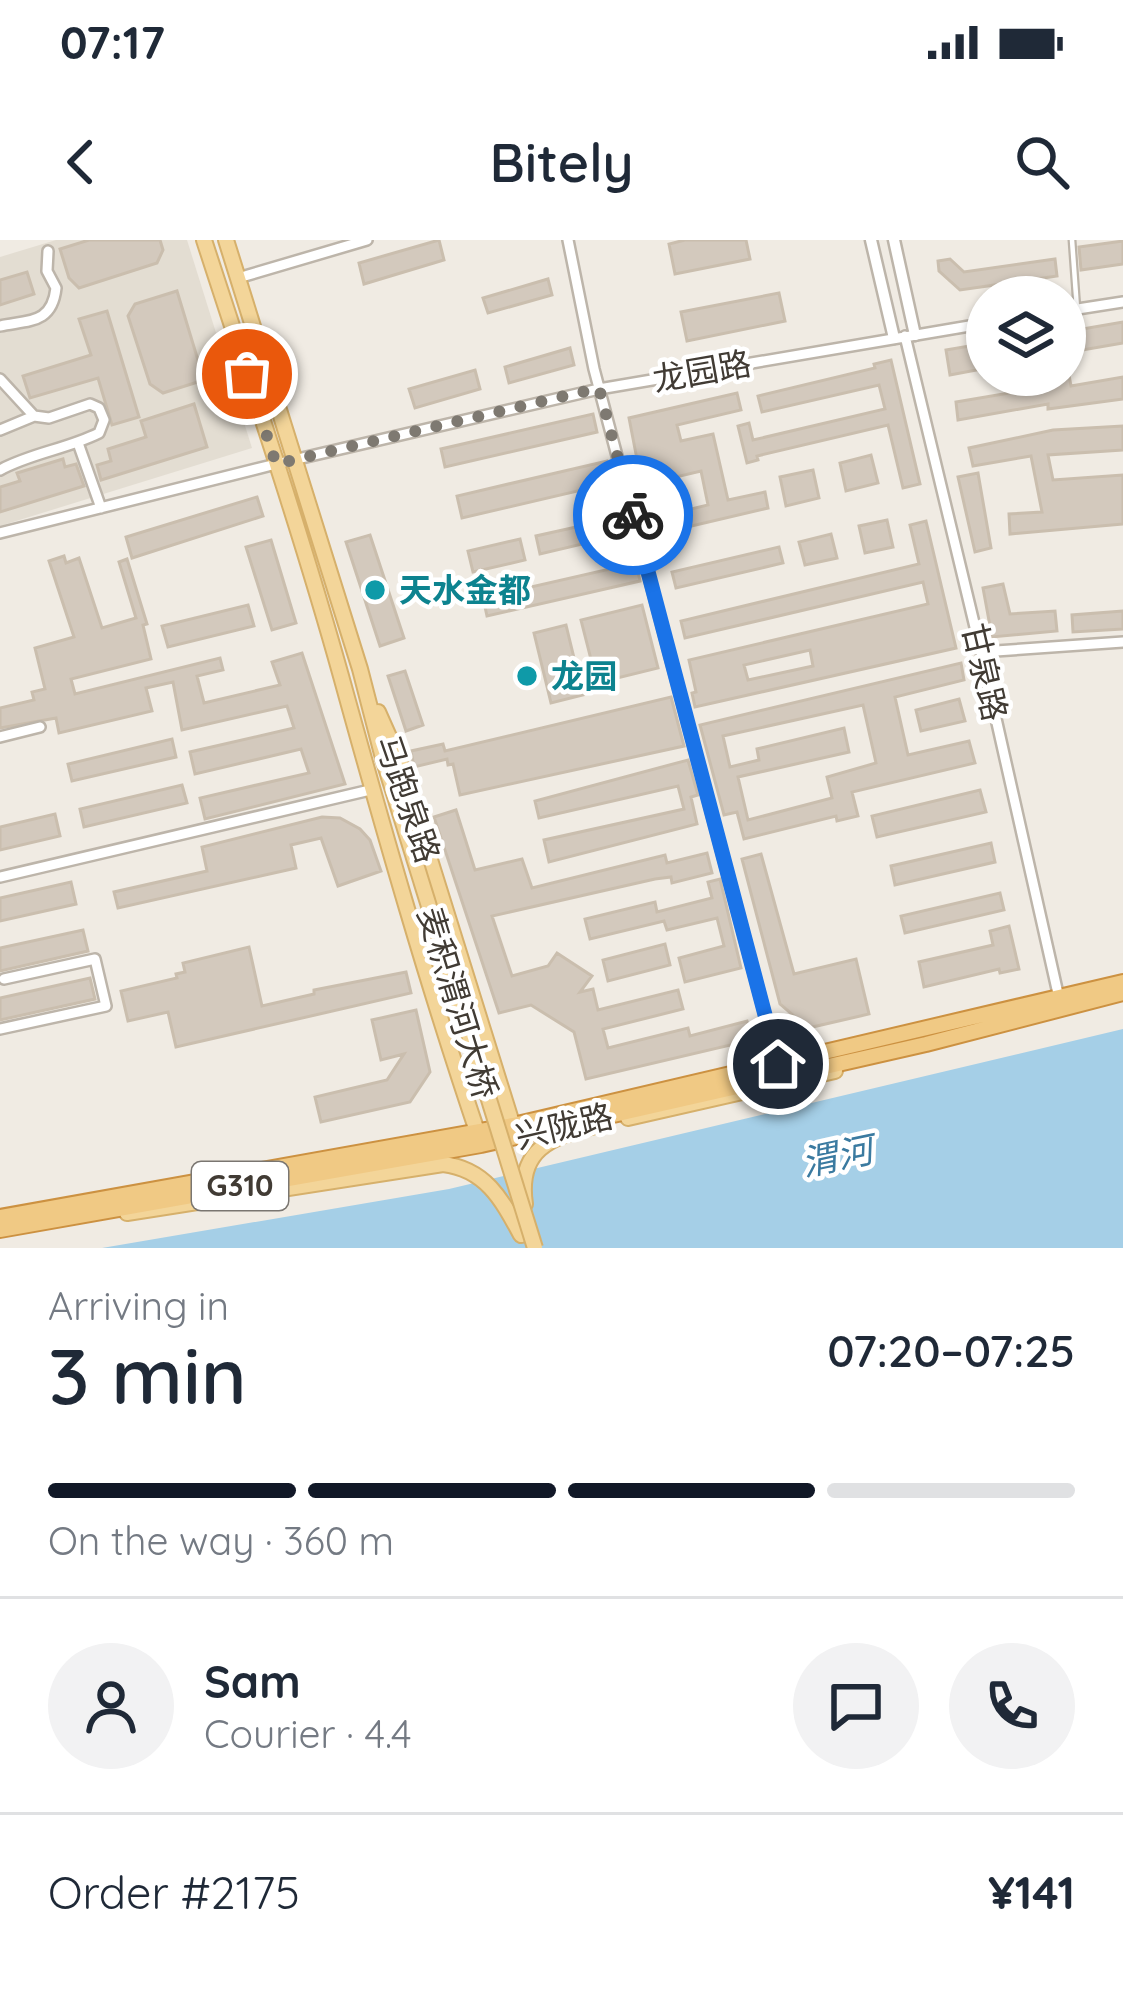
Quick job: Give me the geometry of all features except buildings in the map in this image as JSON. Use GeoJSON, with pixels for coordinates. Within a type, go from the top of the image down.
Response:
{"type":"FeatureCollection","features":[{"type":"Feature","properties":{"kind":"highway","name":"兴陇路"},"geometry":{"type":"LineString","coordinates":[[0,1230],[98,1215],[926,1044],[1123,982]]}},
{"type":"Feature","properties":{"kind":"highway","name":"兴陇路"},"geometry":{"type":"LineString","coordinates":[[514,1131],[778,1064],[1123,994]]}},
{"type":"Feature","properties":{"kind":"highway","name":"兴陇路"},"geometry":{"type":"LineString","coordinates":[[0,1217],[479,1138]]}},
{"type":"Feature","properties":{"kind":"main road","name":"马跑泉路"},"geometry":{"type":"LineString","coordinates":[[204,240],[479,1138]]}},
{"type":"Feature","properties":{"kind":"main road","name":"马跑泉路"},"geometry":{"type":"LineString","coordinates":[[226,240],[359,669],[378,759]]}},
{"type":"Feature","properties":{"kind":"main road","name":"马跑泉路"},"geometry":{"type":"LineString","coordinates":[[359,669],[398,757],[514,1131]]}},
{"type":"Feature","properties":{"kind":"main road","name":"马跑泉路"},"geometry":{"type":"LineString","coordinates":[[340,675],[378,759]]}},
{"type":"Feature","properties":{"kind":"main road","name":"麦积渭河大桥"},"geometry":{"type":"LineString","coordinates":[[378,759],[526,1238],[535,1248]]}},
{"type":"Feature","properties":{"kind":"main road"},"geometry":{"type":"LineString","coordinates":[[526,1238],[524,1180],[534,1154],[546,1142],[591,1126],[806,1079],[926,1044]]}},
{"type":"Feature","properties":{"kind":"main road"},"geometry":{"type":"LineString","coordinates":[[98,1215],[160,1210],[419,1165],[459,1166],[489,1184],[526,1238]]}},
{"type":"Feature","properties":{"kind":"street"},"geometry":{"type":"LineString","coordinates":[[238,278],[367,240]]}},
{"type":"Feature","properties":{"kind":"street"},"geometry":{"type":"LineString","coordinates":[[568,240],[599,388],[778,1064]]}},
{"type":"Feature","properties":{"kind":"street"},"geometry":{"type":"LineString","coordinates":[[871,240],[905,336]]}},
{"type":"Feature","properties":{"kind":"street"},"geometry":{"type":"LineString","coordinates":[[894,240],[905,336]]}},
{"type":"Feature","properties":{"kind":"street"},"geometry":{"type":"LineString","coordinates":[[0,326],[30,323],[51,309],[56,288],[47,271],[48,251]]}},
{"type":"Feature","properties":{"kind":"street"},"geometry":{"type":"LineString","coordinates":[[1086,308],[1123,302]]}},
{"type":"Feature","properties":{"kind":"street","name":"龙园路"},"geometry":{"type":"LineString","coordinates":[[0,533],[599,388],[966,326]]}},
{"type":"Feature","properties":{"kind":"street","name":"甘泉路"},"geometry":{"type":"LineString","coordinates":[[905,336],[1060,1004]]}},
{"type":"Feature","properties":{"kind":"street"},"geometry":{"type":"LineString","coordinates":[[0,379],[34,416]]}},
{"type":"Feature","properties":{"kind":"street"},"geometry":{"type":"LineString","coordinates":[[0,430],[81,405],[95,405],[104,416],[102,429],[78,443],[0,470]]}},
{"type":"Feature","properties":{"kind":"street"},"geometry":{"type":"LineString","coordinates":[[78,443],[101,508]]}},
{"type":"Feature","properties":{"kind":"street"},"geometry":{"type":"LineString","coordinates":[[981,652],[1123,642]]}},
{"type":"Feature","properties":{"kind":"street"},"geometry":{"type":"LineString","coordinates":[[0,737],[40,727]]}},
{"type":"Feature","properties":{"kind":"street"},"geometry":{"type":"LineString","coordinates":[[0,877],[370,790]]}},
{"type":"Feature","properties":{"kind":"street"},"geometry":{"type":"LineString","coordinates":[[0,1029],[106,1006],[95,959],[4,980]]}},
{"type":"Feature","properties":{"kind":"lane"},"geometry":{"type":"LineString","coordinates":[[1071,276],[1072,240]]}},
{"type":"Feature","properties":{"kind":"shaded area"},"geometry":{"type":"Polygon","coordinates":[[[56,240],[187,240],[252,448],[0,526],[0,257],[56,240]]]}},
{"type":"Feature","properties":{"kind":"water","name":"渭河"},"geometry":{"type":"Polygon","coordinates":[[[1123,1029],[1123,1248],[102,1248],[449,1189],[1123,1029]]]}},
{"type":"Feature","properties":{"kind":"way so far"},"geometry":{"type":"LineString","coordinates":[[247,374],[276,464],[599,388],[633,515]]}},
{"type":"Feature","properties":{"kind":"place","name":"天水金都"},"geometry":{"type":"Point","coordinates":[375,590]}},
{"type":"Feature","properties":{"kind":"place","name":"龙园"},"geometry":{"type":"Point","coordinates":[527,676]}},
{"type":"Feature","properties":{"kind":"route"},"geometry":{"type":"LineString","coordinates":[[633,515],[778,1064]]}}]}
